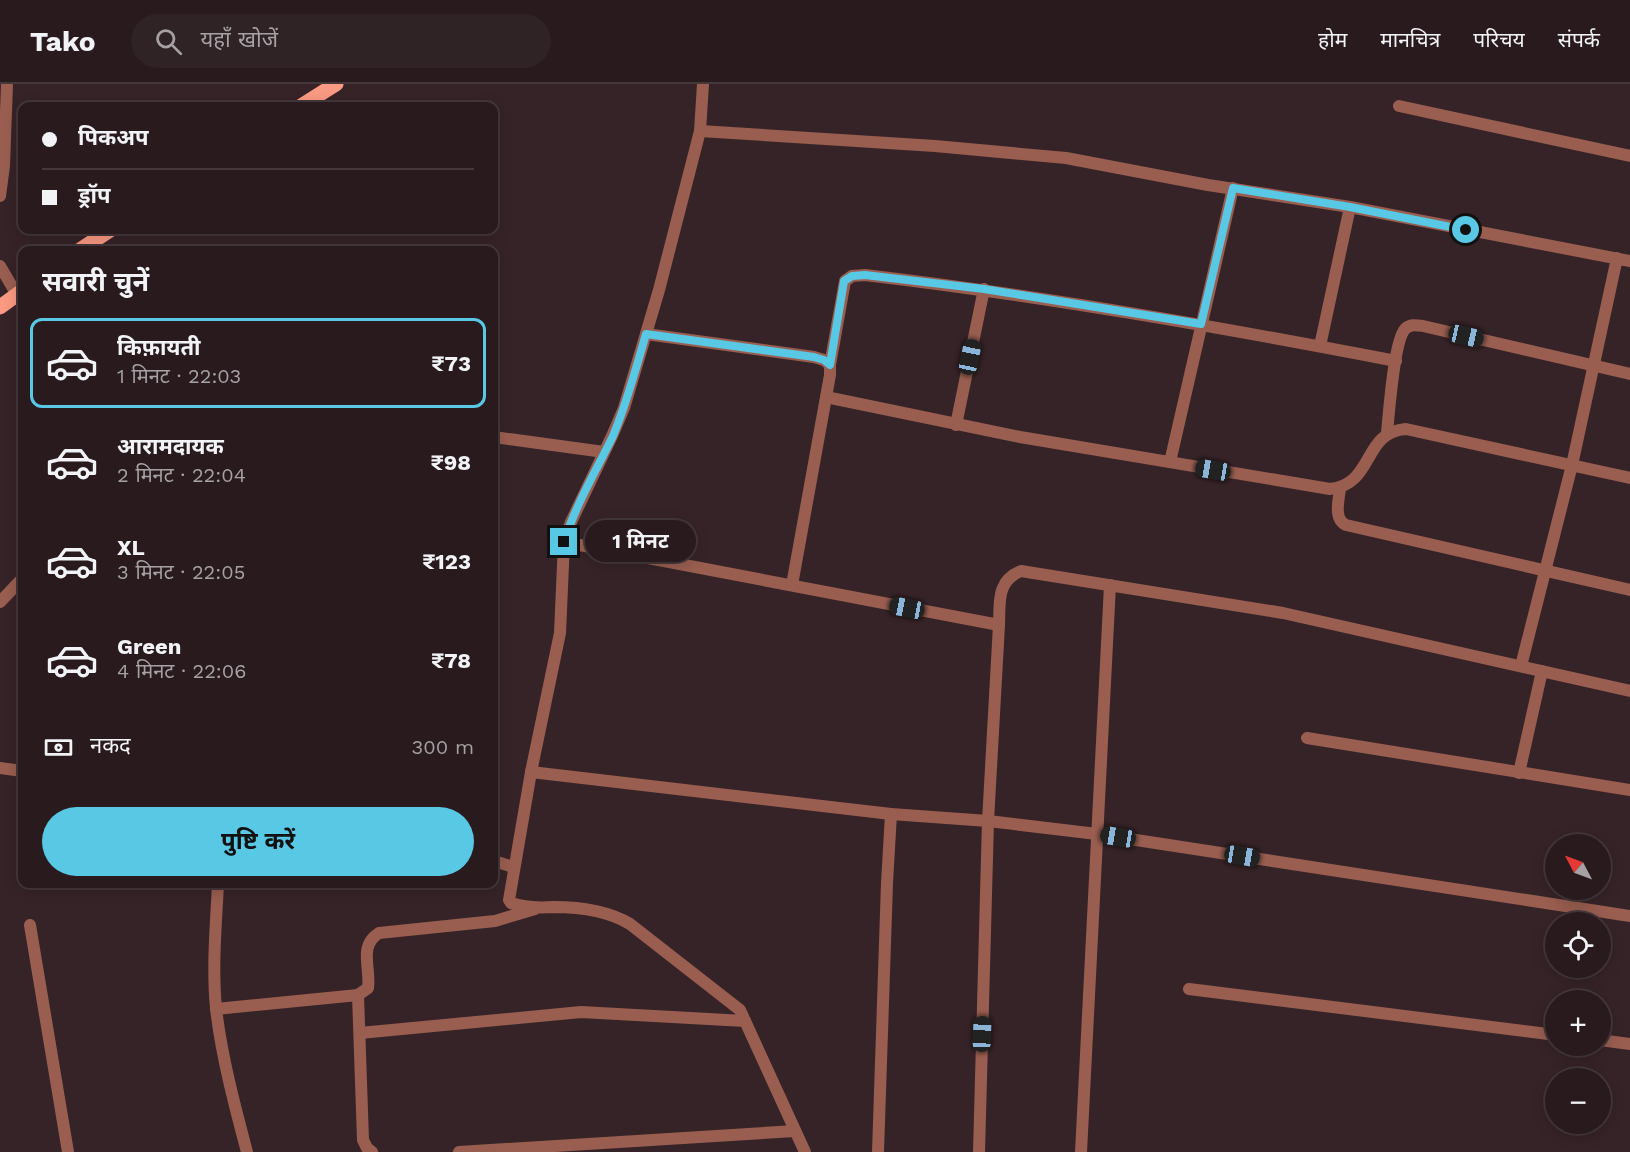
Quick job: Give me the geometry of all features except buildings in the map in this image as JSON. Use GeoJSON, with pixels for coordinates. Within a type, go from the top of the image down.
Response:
{"type":"FeatureCollection","features":[{"type":"Feature","properties":{"kind":"main road"},"geometry":{"type":"LineString","coordinates":[[307,102],[336,84]]}},
{"type":"Feature","properties":{"kind":"main road"},"geometry":{"type":"LineString","coordinates":[[89,246],[105,234]]}},
{"type":"Feature","properties":{"kind":"main road"},"geometry":{"type":"LineString","coordinates":[[0,307],[18,294]]}},
{"type":"Feature","properties":{"kind":"street"},"geometry":{"type":"LineString","coordinates":[[0,196],[4,166],[7,84]]}},
{"type":"Feature","properties":{"kind":"street"},"geometry":{"type":"LineString","coordinates":[[537,909],[511,903],[510,890],[531,772],[560,633],[564,542],[624,408],[700,131],[703,84]]}},
{"type":"Feature","properties":{"kind":"street"},"geometry":{"type":"LineString","coordinates":[[1399,106],[1630,156]]}},
{"type":"Feature","properties":{"kind":"street"},"geometry":{"type":"LineString","coordinates":[[700,131],[935,146],[1055,157],[1350,207],[1630,261]]}},
{"type":"Feature","properties":{"kind":"street"},"geometry":{"type":"LineString","coordinates":[[1170,462],[1233,188]]}},
{"type":"Feature","properties":{"kind":"street"},"geometry":{"type":"LineString","coordinates":[[1320,346],[1350,207]]}},
{"type":"Feature","properties":{"kind":"street"},"geometry":{"type":"LineString","coordinates":[[1521,666],[1572,465],[1617,258]]}},
{"type":"Feature","properties":{"kind":"street"},"geometry":{"type":"LineString","coordinates":[[0,266],[18,290]]}},
{"type":"Feature","properties":{"kind":"street"},"geometry":{"type":"LineString","coordinates":[[792,585],[826,397],[841,291],[844,281],[852,276],[865,275],[984,289],[1201,324],[1396,361]]}},
{"type":"Feature","properties":{"kind":"street"},"geometry":{"type":"LineString","coordinates":[[956,425],[984,289]]}},
{"type":"Feature","properties":{"kind":"street"},"geometry":{"type":"LineString","coordinates":[[1387,433],[1402,333],[1407,327],[1413,325],[1630,374]]}},
{"type":"Feature","properties":{"kind":"street"},"geometry":{"type":"LineString","coordinates":[[646,334],[814,357],[830,365]]}},
{"type":"Feature","properties":{"kind":"street"},"geometry":{"type":"LineString","coordinates":[[826,397],[956,425],[1321,488],[1340,488],[1350,483],[1357,477],[1379,441],[1387,433],[1406,429],[1630,478]]}},
{"type":"Feature","properties":{"kind":"street"},"geometry":{"type":"LineString","coordinates":[[498,438],[604,452]]}},
{"type":"Feature","properties":{"kind":"street"},"geometry":{"type":"LineString","coordinates":[[1340,488],[1338,517],[1340,522],[1346,525],[1630,591]]}},
{"type":"Feature","properties":{"kind":"street"},"geometry":{"type":"LineString","coordinates":[[564,542],[999,625]]}},
{"type":"Feature","properties":{"kind":"street"},"geometry":{"type":"LineString","coordinates":[[979,1152],[988,821],[1001,593],[1010,575],[1020,571],[1283,613],[1630,691]]}},
{"type":"Feature","properties":{"kind":"street"},"geometry":{"type":"LineString","coordinates":[[0,602],[18,583]]}},
{"type":"Feature","properties":{"kind":"street"},"geometry":{"type":"LineString","coordinates":[[1081,1152],[1110,585]]}},
{"type":"Feature","properties":{"kind":"street"},"geometry":{"type":"LineString","coordinates":[[1519,773],[1542,671]]}},
{"type":"Feature","properties":{"kind":"street"},"geometry":{"type":"LineString","coordinates":[[1307,738],[1630,790]]}},
{"type":"Feature","properties":{"kind":"street"},"geometry":{"type":"LineString","coordinates":[[0,768],[18,770]]}},
{"type":"Feature","properties":{"kind":"street"},"geometry":{"type":"LineString","coordinates":[[531,772],[891,814],[988,821],[1097,834],[1630,916]]}},
{"type":"Feature","properties":{"kind":"street"},"geometry":{"type":"LineString","coordinates":[[878,1152],[891,814]]}},
{"type":"Feature","properties":{"kind":"street"},"geometry":{"type":"LineString","coordinates":[[498,862],[513,867]]}},
{"type":"Feature","properties":{"kind":"street"},"geometry":{"type":"LineString","coordinates":[[218,888],[214,963],[216,1009],[232,1091],[248,1152]]}},
{"type":"Feature","properties":{"kind":"street"},"geometry":{"type":"LineString","coordinates":[[216,1009],[358,995],[368,988],[366,948],[372,937],[379,933],[495,921],[537,909],[554,907],[584,909],[616,915],[740,1010],[805,1152]]}},
{"type":"Feature","properties":{"kind":"street"},"geometry":{"type":"LineString","coordinates":[[30,925],[68,1152]]}},
{"type":"Feature","properties":{"kind":"street"},"geometry":{"type":"LineString","coordinates":[[1189,989],[1545,1034]]}},
{"type":"Feature","properties":{"kind":"street"},"geometry":{"type":"LineString","coordinates":[[358,995],[363,1140],[372,1152]]}},
{"type":"Feature","properties":{"kind":"street"},"geometry":{"type":"LineString","coordinates":[[360,1033],[581,1012],[745,1021]]}},
{"type":"Feature","properties":{"kind":"street"},"geometry":{"type":"LineString","coordinates":[[1611,1041],[1630,1044]]}},
{"type":"Feature","properties":{"kind":"street"},"geometry":{"type":"LineString","coordinates":[[459,1152],[795,1131]]}},
{"type":"Feature","properties":{"kind":"route"},"geometry":{"type":"LineString","coordinates":[[564,542],[624,408],[646,334],[814,357],[830,365],[844,281],[852,276],[865,275],[984,289],[1201,324],[1233,188],[1350,207],[1466,230]]}}]}
